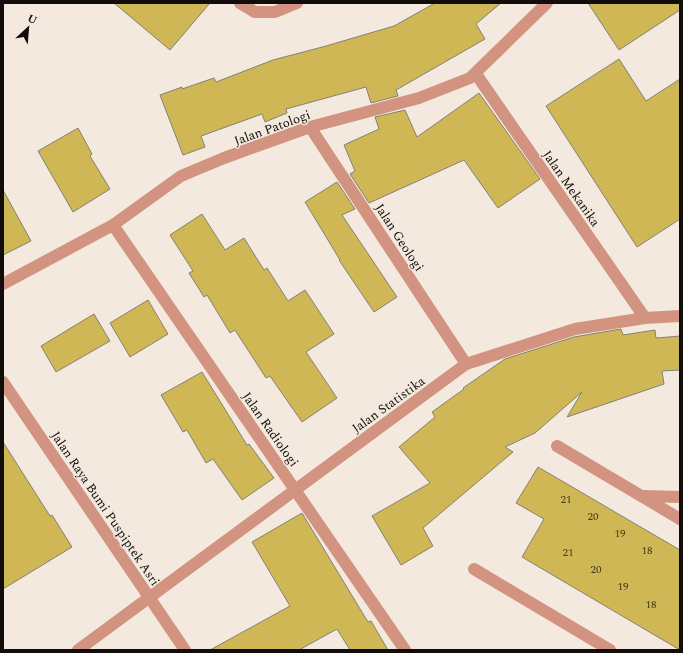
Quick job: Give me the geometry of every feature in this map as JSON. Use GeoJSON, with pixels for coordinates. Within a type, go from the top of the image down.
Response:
{"type":"FeatureCollection","features":[{"type":"Feature","properties":{"kind":"street"},"geometry":{"type":"LineString","coordinates":[[240,3],[255,12],[275,12],[298,3]]}},
{"type":"Feature","properties":{"kind":"street","name":"Jalan Patologi"},"geometry":{"type":"LineString","coordinates":[[3,284],[113,225],[181,176],[224,158],[310,127],[420,98],[470,78],[476,74],[547,3]]}},
{"type":"Feature","properties":{"kind":"street","name":"Jalan Mekanika"},"geometry":{"type":"LineString","coordinates":[[476,74],[645,318]]}},
{"type":"Feature","properties":{"kind":"street","name":"Jalan Geologi"},"geometry":{"type":"LineString","coordinates":[[310,127],[466,364]]}},
{"type":"Feature","properties":{"kind":"street","name":"Jalan Radiologi"},"geometry":{"type":"LineString","coordinates":[[113,225],[405,650]]}},
{"type":"Feature","properties":{"kind":"street","name":"Jalan Statistika"},"geometry":{"type":"LineString","coordinates":[[78,650],[466,364],[575,329],[645,318],[680,316]]}},
{"type":"Feature","properties":{"kind":"street","name":"Jalan Raya Bumi Puspiptek Asri"},"geometry":{"type":"LineString","coordinates":[[3,382],[185,650]]}},
{"type":"Feature","properties":{"kind":"street"},"geometry":{"type":"LineString","coordinates":[[557,446],[680,519]]}},
{"type":"Feature","properties":{"kind":"street"},"geometry":{"type":"LineString","coordinates":[[641,496],[680,497]]}},
{"type":"Feature","properties":{"kind":"street"},"geometry":{"type":"LineString","coordinates":[[474,568],[610,650]]}},
{"type":"Feature","properties":{"kind":"building"},"geometry":{"type":"Polygon","coordinates":[[[114,3],[210,3],[170,50],[114,3]]]}},
{"type":"Feature","properties":{"kind":"building"},"geometry":{"type":"Polygon","coordinates":[[[435,3],[501,3],[476,24],[485,39],[396,90],[398,96],[371,103],[366,87],[286,109],[287,113],[265,122],[262,114],[201,136],[205,147],[183,155],[160,95],[214,78],[216,82],[273,60],[394,26],[435,3]]]}},
{"type":"Feature","properties":{"kind":"building"},"geometry":{"type":"Polygon","coordinates":[[[588,3],[680,3],[680,10],[619,50],[588,3]]]}},
{"type":"Feature","properties":{"kind":"building"},"geometry":{"type":"Polygon","coordinates":[[[619,59],[646,101],[680,79],[680,219],[637,247],[546,106],[619,59]]]}},
{"type":"Feature","properties":{"kind":"building"},"geometry":{"type":"Polygon","coordinates":[[[479,93],[540,179],[498,208],[464,160],[369,203],[350,174],[355,171],[344,145],[379,129],[375,117],[405,110],[417,137],[479,93]]]}},
{"type":"Feature","properties":{"kind":"building"},"geometry":{"type":"Polygon","coordinates":[[[78,128],[92,154],[90,156],[110,189],[73,212],[38,151],[78,128]]]}},
{"type":"Feature","properties":{"kind":"building"},"geometry":{"type":"Polygon","coordinates":[[[337,182],[355,209],[342,215],[397,297],[374,312],[339,260],[305,202],[337,182]]]}},
{"type":"Feature","properties":{"kind":"building"},"geometry":{"type":"Polygon","coordinates":[[[3,190],[31,241],[3,255],[3,190]]]}},
{"type":"Feature","properties":{"kind":"building"},"geometry":{"type":"Polygon","coordinates":[[[202,214],[225,250],[244,238],[264,270],[267,268],[288,301],[305,290],[334,334],[306,352],[337,398],[302,422],[270,376],[266,378],[235,330],[230,333],[207,295],[204,297],[189,273],[193,271],[170,235],[202,214]]]}},
{"type":"Feature","properties":{"kind":"building"},"geometry":{"type":"Polygon","coordinates":[[[148,300],[168,334],[130,357],[110,323],[148,300]]]}},
{"type":"Feature","properties":{"kind":"building"},"geometry":{"type":"Polygon","coordinates":[[[94,314],[110,341],[56,372],[41,346],[94,314]]]}},
{"type":"Feature","properties":{"kind":"building"},"geometry":{"type":"Polygon","coordinates":[[[621,329],[623,335],[655,330],[656,338],[680,336],[680,370],[662,371],[664,384],[567,417],[582,392],[535,433],[505,447],[513,452],[423,528],[433,546],[401,565],[372,516],[430,483],[399,447],[435,417],[432,412],[464,389],[463,388],[505,359],[574,337],[621,329]]]}},
{"type":"Feature","properties":{"kind":"building"},"geometry":{"type":"Polygon","coordinates":[[[202,372],[247,445],[249,444],[274,478],[242,500],[213,459],[206,463],[187,430],[183,432],[161,395],[202,372]]]}},
{"type":"Feature","properties":{"kind":"building"},"geometry":{"type":"Polygon","coordinates":[[[3,442],[50,516],[52,515],[72,547],[3,589],[3,442]]]}},
{"type":"Feature","properties":{"kind":"building"},"geometry":{"type":"Polygon","coordinates":[[[538,467],[680,550],[680,650],[522,557],[544,519],[516,503],[538,467]]]}},
{"type":"Feature","properties":{"kind":"building"},"geometry":{"type":"Polygon","coordinates":[[[302,513],[368,622],[371,621],[388,650],[350,650],[337,629],[299,650],[210,650],[290,606],[252,542],[302,513]]]}}]}
